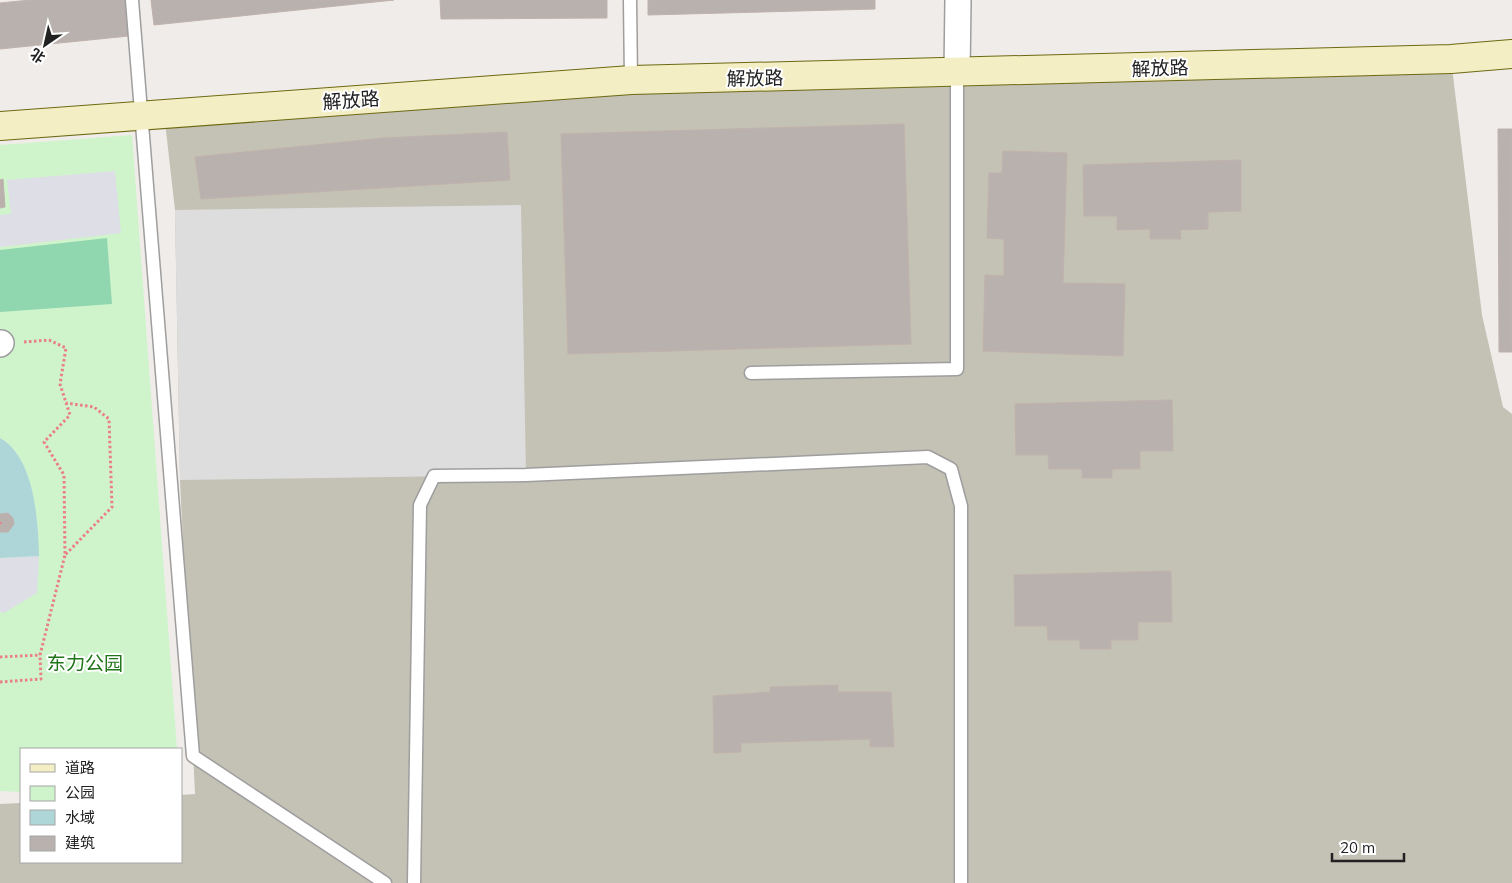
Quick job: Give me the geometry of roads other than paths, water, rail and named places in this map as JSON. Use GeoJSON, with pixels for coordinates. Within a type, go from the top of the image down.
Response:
{"type":"FeatureCollection","features":[{"type":"Feature","properties":{"kind":"street"},"geometry":{"type":"LineString","coordinates":[[957,73],[958,0]]}},
{"type":"Feature","properties":{"kind":"street","name":"解放路"},"geometry":{"type":"LineString","coordinates":[[0,126],[141,114],[631,80],[1451,59],[1512,54]]}},
{"type":"Feature","properties":{"kind":"lane"},"geometry":{"type":"LineString","coordinates":[[132,0],[193,756],[385,883]]}},
{"type":"Feature","properties":{"kind":"lane"},"geometry":{"type":"LineString","coordinates":[[630,0],[631,80]]}},
{"type":"Feature","properties":{"kind":"lane"},"geometry":{"type":"LineString","coordinates":[[751,373],[957,369],[957,73]]}},
{"type":"Feature","properties":{"kind":"lane"},"geometry":{"type":"LineString","coordinates":[[414,883],[420,505],[434,476],[526,475],[928,457],[951,469],[961,506],[961,883]]}},
{"type":"Feature","properties":{"kind":"water"},"geometry":{"type":"Polygon","coordinates":[[[0,438],[12,447],[21,460],[27,475],[35,509],[39,556],[0,558],[0,438]]]}},
{"type":"Feature","properties":{"kind":"park label","name":"东力公园"},"geometry":{"type":"Point","coordinates":[85,663]}}]}
